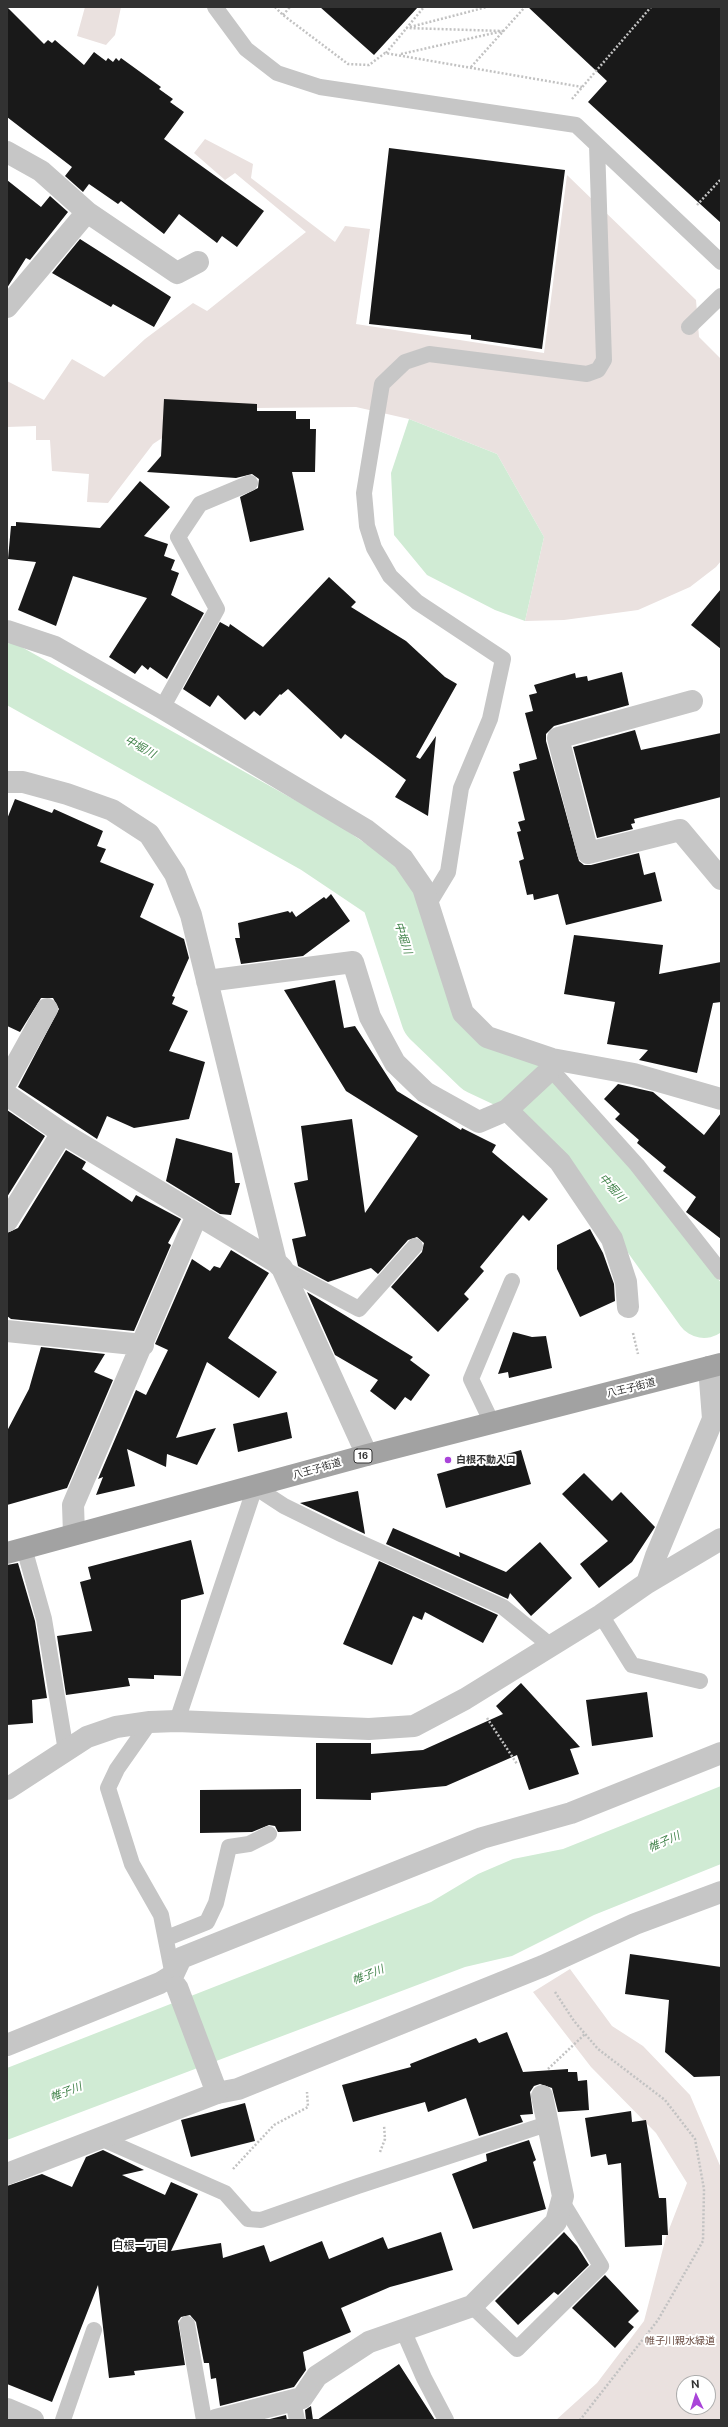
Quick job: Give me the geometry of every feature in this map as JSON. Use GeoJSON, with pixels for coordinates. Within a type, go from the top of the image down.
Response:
{"type":"FeatureCollection","features":[{"type":"Feature","properties":{"kind":"highway","name":"八王子街道"},"geometry":{"type":"LineString","coordinates":[[15,1550],[255,1487],[367,1455],[715,1366]]}},
{"type":"Feature","properties":{"kind":"street"},"geometry":{"type":"LineString","coordinates":[[7,152],[41,171],[87,212],[177,273],[198,262]]}},
{"type":"Feature","properties":{"kind":"street"},"geometry":{"type":"LineString","coordinates":[[7,306],[87,212]]}},
{"type":"Feature","properties":{"kind":"street"},"geometry":{"type":"LineString","coordinates":[[7,631],[55,647],[162,708],[366,830],[403,858],[423,888],[463,1013],[487,1037],[553,1068],[634,1074],[721,1099]]}},
{"type":"Feature","properties":{"kind":"street"},"geometry":{"type":"LineString","coordinates":[[692,701],[558,738],[588,853],[680,830],[721,879]]}},
{"type":"Feature","properties":{"kind":"street"},"geometry":{"type":"LineString","coordinates":[[7,782],[23,782],[67,794],[112,810],[149,834],[175,874],[191,915],[279,1265],[367,1455]]}},
{"type":"Feature","properties":{"kind":"street"},"geometry":{"type":"LineString","coordinates":[[207,981],[353,962],[370,1017],[395,1063],[425,1092],[479,1122],[507,1110],[553,1068]]}},
{"type":"Feature","properties":{"kind":"street"},"geometry":{"type":"LineString","coordinates":[[7,1081],[47,1009]]}},
{"type":"Feature","properties":{"kind":"street"},"geometry":{"type":"LineString","coordinates":[[7,1095],[62,1133],[279,1265]]}},
{"type":"Feature","properties":{"kind":"street"},"geometry":{"type":"LineString","coordinates":[[507,1110],[560,1162],[612,1239],[626,1282],[628,1307]]}},
{"type":"Feature","properties":{"kind":"street"},"geometry":{"type":"LineString","coordinates":[[7,1221],[62,1133]]}},
{"type":"Feature","properties":{"kind":"street"},"geometry":{"type":"LineString","coordinates":[[74,1534],[73,1505],[143,1345],[197,1215]]}},
{"type":"Feature","properties":{"kind":"street"},"geometry":{"type":"LineString","coordinates":[[7,1331],[143,1345]]}},
{"type":"Feature","properties":{"kind":"street"},"geometry":{"type":"LineString","coordinates":[[647,1583],[656,1556],[713,1419],[715,1366]]}},
{"type":"Feature","properties":{"kind":"street"},"geometry":{"type":"LineString","coordinates":[[7,1790],[87,1737],[116,1727],[150,1722],[177,1721],[369,1729],[414,1726],[471,1695],[601,1615],[647,1583],[721,1539]]}},
{"type":"Feature","properties":{"kind":"street"},"geometry":{"type":"LineString","coordinates":[[216,2087],[175,1981],[181,1958],[482,1838],[572,1813],[721,1753]]}},
{"type":"Feature","properties":{"kind":"street"},"geometry":{"type":"LineString","coordinates":[[7,2174],[100,2138],[216,2087],[238,2088],[543,1966],[635,1924],[721,1892]]}},
{"type":"Feature","properties":{"kind":"street"},"geometry":{"type":"LineString","coordinates":[[7,2045],[160,1983],[175,1981]]}},
{"type":"Feature","properties":{"kind":"street"},"geometry":{"type":"LineString","coordinates":[[216,2420],[295,2410],[317,2376],[337,2361],[369,2342],[472,2306],[556,2222],[563,2196],[542,2096]]}},
{"type":"Feature","properties":{"kind":"street"},"geometry":{"type":"LineString","coordinates":[[7,2409],[33,2420]]}},
{"type":"Feature","properties":{"kind":"lane"},"geometry":{"type":"LineString","coordinates":[[215,7],[246,49],[277,73],[320,87],[576,125],[721,262]]}},
{"type":"Feature","properties":{"kind":"lane"},"geometry":{"type":"LineString","coordinates":[[428,905],[448,872],[461,788],[490,719],[503,659],[417,602],[390,576],[374,548],[367,526],[364,493],[382,384],[405,362],[429,354],[587,374],[598,370],[604,360],[597,145]]}},
{"type":"Feature","properties":{"kind":"lane"},"geometry":{"type":"LineString","coordinates":[[689,327],[721,296]]}},
{"type":"Feature","properties":{"kind":"lane"},"geometry":{"type":"LineString","coordinates":[[162,708],[217,609],[178,537],[200,504],[250,483]]}},
{"type":"Feature","properties":{"kind":"lane"},"geometry":{"type":"LineString","coordinates":[[553,1068],[637,1165],[721,1272]]}},
{"type":"Feature","properties":{"kind":"lane"},"geometry":{"type":"LineString","coordinates":[[279,1265],[359,1309],[414,1246]]}},
{"type":"Feature","properties":{"kind":"lane"},"geometry":{"type":"LineString","coordinates":[[492,1423],[471,1379],[512,1281]]}},
{"type":"Feature","properties":{"kind":"lane"},"geometry":{"type":"LineString","coordinates":[[177,1721],[255,1487],[284,1506],[343,1535],[503,1607],[551,1646]]}},
{"type":"Feature","properties":{"kind":"lane"},"geometry":{"type":"LineString","coordinates":[[15,1550],[44,1619],[66,1751]]}},
{"type":"Feature","properties":{"kind":"lane"},"geometry":{"type":"LineString","coordinates":[[601,1615],[632,1665],[700,1681]]}},
{"type":"Feature","properties":{"kind":"lane"},"geometry":{"type":"LineString","coordinates":[[150,1722],[117,1769],[108,1788],[132,1864],[160,1915],[167,1938],[175,1981]]}},
{"type":"Feature","properties":{"kind":"lane"},"geometry":{"type":"LineString","coordinates":[[167,1938],[207,1922],[216,1904],[230,1840],[249,1844],[270,1834]]}},
{"type":"Feature","properties":{"kind":"lane"},"geometry":{"type":"LineString","coordinates":[[100,2138],[225,2193],[248,2219],[261,2220],[547,2124]]}},
{"type":"Feature","properties":{"kind":"lane"},"geometry":{"type":"LineString","coordinates":[[472,2306],[517,2349],[601,2266],[562,2202]]}},
{"type":"Feature","properties":{"kind":"lane"},"geometry":{"type":"LineString","coordinates":[[186,2324],[204,2420]]}},
{"type":"Feature","properties":{"kind":"lane"},"geometry":{"type":"LineString","coordinates":[[63,2420],[94,2330]]}},
{"type":"Feature","properties":{"kind":"lane"},"geometry":{"type":"LineString","coordinates":[[403,2330],[424,2378],[446,2420]]}},
{"type":"Feature","properties":{"kind":"path"},"geometry":{"type":"LineString","coordinates":[[275,7],[283,15],[348,64],[369,65],[385,53],[424,7]]}},
{"type":"Feature","properties":{"kind":"path"},"geometry":{"type":"LineString","coordinates":[[283,15],[290,7]]}},
{"type":"Feature","properties":{"kind":"path"},"geometry":{"type":"LineString","coordinates":[[406,28],[488,7]]}},
{"type":"Feature","properties":{"kind":"path"},"geometry":{"type":"LineString","coordinates":[[471,67],[525,7]]}},
{"type":"Feature","properties":{"kind":"path"},"geometry":{"type":"LineString","coordinates":[[385,53],[582,87],[651,7]]}},
{"type":"Feature","properties":{"kind":"path"},"geometry":{"type":"LineString","coordinates":[[406,28],[504,31]]}},
{"type":"Feature","properties":{"kind":"path"},"geometry":{"type":"LineString","coordinates":[[398,55],[504,31]]}},
{"type":"Feature","properties":{"kind":"path"},"geometry":{"type":"LineString","coordinates":[[680,224],[721,179]]}},
{"type":"Feature","properties":{"kind":"path"},"geometry":{"type":"LineString","coordinates":[[471,1695],[517,1764]]}},
{"type":"Feature","properties":{"kind":"path"},"geometry":{"type":"LineString","coordinates":[[543,1966],[551,1985],[585,2034],[598,2049],[665,2100],[694,2139],[704,2189],[702,2241],[658,2320],[580,2420]]}},
{"type":"Feature","properties":{"kind":"path"},"geometry":{"type":"LineString","coordinates":[[542,2096],[549,2091],[546,2070],[585,2034]]}},
{"type":"Feature","properties":{"kind":"path"},"geometry":{"type":"LineString","coordinates":[[218,2190],[236,2165],[274,2125],[308,2107],[307,2092]]}},
{"type":"Feature","properties":{"kind":"green space"},"geometry":{"type":"Polygon","coordinates":[[[85,7],[121,7],[115,35],[106,45],[77,36],[85,7]]]}},
{"type":"Feature","properties":{"kind":"green space"},"geometry":{"type":"Polygon","coordinates":[[[205,139],[253,164],[251,178],[335,242],[345,226],[370,229],[356,324],[544,353],[567,175],[696,300],[699,337],[721,359],[721,561],[716,567],[690,587],[638,610],[564,620],[525,621],[544,537],[497,454],[409,419],[356,407],[256,408],[171,432],[153,444],[108,503],[87,502],[89,474],[52,471],[50,440],[36,440],[36,426],[7,427],[7,381],[44,400],[72,359],[104,377],[145,339],[193,303],[207,311],[306,232],[235,173],[225,180],[194,153],[205,139]]]}},
{"type":"Feature","properties":{"kind":"green space","name":"帷子川親水緑道"},"geometry":{"type":"Polygon","coordinates":[[[570,1969],[612,2026],[643,2046],[690,2095],[721,2168],[721,2420],[556,2420],[597,2383],[644,2321],[666,2237],[687,2183],[656,2133],[591,2067],[533,1992],[570,1969]]]}},
{"type":"Feature","properties":{"kind":"water"},"geometry":{"type":"Polygon","coordinates":[[[409,419],[497,454],[544,537],[525,621],[495,610],[427,575],[394,535],[391,473],[409,419]]]}},
{"type":"Feature","properties":{"kind":"water","name":"帷子川"},"geometry":{"type":"Polygon","coordinates":[[[721,1786],[721,1864],[594,1915],[512,1956],[465,1967],[7,2140],[7,2068],[431,1902],[478,1874],[513,1859],[563,1849],[721,1786]]]}},
{"type":"Feature","properties":{"kind":"building"},"geometry":{"type":"Polygon","coordinates":[[[7,7],[44,44],[48,40],[52,43],[55,40],[84,65],[94,52],[106,61],[108,58],[113,62],[116,58],[119,61],[121,58],[161,87],[159,89],[173,99],[170,102],[184,112],[164,139],[264,211],[237,247],[222,236],[217,243],[179,214],[164,234],[121,201],[118,204],[89,184],[83,192],[65,176],[72,167],[7,117],[7,7]]]}},
{"type":"Feature","properties":{"kind":"building"},"geometry":{"type":"Polygon","coordinates":[[[320,7],[418,7],[374,55],[320,7]]]}},
{"type":"Feature","properties":{"kind":"building"},"geometry":{"type":"Polygon","coordinates":[[[528,7],[721,7],[721,223],[588,102],[607,81],[528,7]]]}},
{"type":"Feature","properties":{"kind":"building"},"geometry":{"type":"Polygon","coordinates":[[[389,148],[565,170],[542,349],[471,339],[471,335],[369,324],[389,148]]]}},
{"type":"Feature","properties":{"kind":"building"},"geometry":{"type":"Polygon","coordinates":[[[7,180],[41,207],[50,196],[68,212],[30,260],[26,258],[7,288],[7,180]]]}},
{"type":"Feature","properties":{"kind":"building"},"geometry":{"type":"Polygon","coordinates":[[[80,239],[171,297],[154,327],[113,304],[111,307],[52,273],[80,239]]]}},
{"type":"Feature","properties":{"kind":"building"},"geometry":{"type":"Polygon","coordinates":[[[164,399],[257,404],[257,411],[296,411],[296,419],[310,419],[310,429],[316,429],[315,472],[292,472],[304,530],[250,542],[240,497],[258,488],[259,479],[252,474],[236,478],[147,472],[161,456],[164,399]]]}},
{"type":"Feature","properties":{"kind":"building"},"geometry":{"type":"Polygon","coordinates":[[[140,481],[170,507],[144,536],[168,544],[164,556],[175,560],[171,570],[179,573],[171,595],[204,613],[167,679],[150,667],[148,670],[142,665],[135,674],[109,657],[147,598],[73,576],[56,626],[18,610],[36,562],[8,559],[11,526],[16,526],[16,522],[100,528],[140,481]]]}},
{"type":"Feature","properties":{"kind":"building"},"geometry":{"type":"Polygon","coordinates":[[[329,577],[356,602],[351,607],[406,641],[445,677],[457,684],[416,757],[420,759],[436,736],[428,816],[395,797],[406,780],[345,734],[341,739],[288,689],[281,695],[280,694],[260,716],[254,711],[245,720],[218,695],[210,707],[183,689],[220,622],[229,627],[230,624],[263,647],[329,577]]]}},
{"type":"Feature","properties":{"kind":"building"},"geometry":{"type":"Polygon","coordinates":[[[721,589],[721,649],[691,625],[721,589]]]}},
{"type":"Feature","properties":{"kind":"building"},"geometry":{"type":"Polygon","coordinates":[[[622,672],[629,705],[554,726],[546,734],[546,741],[579,861],[584,865],[591,865],[639,853],[644,875],[655,872],[662,901],[566,925],[558,894],[534,900],[533,894],[527,895],[519,861],[524,859],[517,832],[521,831],[518,822],[525,820],[513,772],[520,770],[519,764],[537,759],[525,713],[533,711],[529,695],[537,693],[534,685],[575,673],[576,678],[587,676],[588,681],[622,672]]]}},
{"type":"Feature","properties":{"kind":"building"},"geometry":{"type":"Polygon","coordinates":[[[635,730],[641,750],[721,733],[721,797],[634,819],[635,823],[631,824],[633,829],[597,838],[573,747],[635,730]]]}},
{"type":"Feature","properties":{"kind":"building"},"geometry":{"type":"Polygon","coordinates":[[[15,799],[52,813],[54,809],[103,831],[97,846],[106,849],[100,862],[154,884],[140,917],[184,939],[189,958],[172,996],[175,997],[172,1004],[188,1011],[169,1051],[205,1062],[189,1119],[134,1128],[107,1116],[97,1139],[18,1087],[59,1009],[53,998],[41,998],[20,1032],[7,1026],[7,819],[15,799]]]}},
{"type":"Feature","properties":{"kind":"building"},"geometry":{"type":"Polygon","coordinates":[[[331,894],[350,921],[303,956],[241,964],[235,938],[240,938],[238,923],[288,911],[290,913],[292,911],[296,917],[324,897],[326,899],[331,894]]]}},
{"type":"Feature","properties":{"kind":"building"},"geometry":{"type":"Polygon","coordinates":[[[574,935],[663,945],[659,974],[721,962],[721,1002],[713,1003],[697,1073],[639,1060],[648,1050],[607,1044],[615,1002],[564,994],[574,935]]]}},
{"type":"Feature","properties":{"kind":"building"},"geometry":{"type":"Polygon","coordinates":[[[335,980],[344,1028],[355,1026],[397,1091],[461,1130],[462,1128],[496,1145],[492,1152],[548,1199],[529,1221],[523,1215],[480,1267],[484,1271],[464,1294],[469,1299],[438,1332],[391,1287],[422,1252],[424,1243],[417,1237],[408,1240],[378,1274],[371,1268],[328,1282],[298,1266],[292,1239],[306,1236],[294,1183],[308,1180],[301,1126],[352,1119],[365,1213],[418,1136],[346,1091],[284,990],[335,980]]]}},
{"type":"Feature","properties":{"kind":"building"},"geometry":{"type":"Polygon","coordinates":[[[618,1084],[653,1092],[704,1135],[721,1113],[721,1239],[686,1212],[696,1197],[663,1171],[666,1167],[637,1143],[639,1140],[615,1119],[620,1114],[604,1099],[618,1084]]]}},
{"type":"Feature","properties":{"kind":"building"},"geometry":{"type":"Polygon","coordinates":[[[7,1110],[45,1136],[7,1197],[7,1110]]]}},
{"type":"Feature","properties":{"kind":"building"},"geometry":{"type":"Polygon","coordinates":[[[176,1138],[232,1153],[235,1183],[240,1183],[231,1215],[220,1214],[166,1181],[176,1138]]]}},
{"type":"Feature","properties":{"kind":"building"},"geometry":{"type":"Polygon","coordinates":[[[66,1150],[86,1162],[82,1169],[132,1202],[136,1195],[181,1219],[168,1243],[171,1245],[134,1331],[11,1319],[7,1316],[7,1233],[18,1228],[66,1150]]]}},
{"type":"Feature","properties":{"kind":"building"},"geometry":{"type":"Polygon","coordinates":[[[590,1229],[603,1253],[614,1284],[615,1301],[580,1317],[557,1269],[557,1245],[590,1229]]]}},
{"type":"Feature","properties":{"kind":"building"},"geometry":{"type":"Polygon","coordinates":[[[231,1250],[269,1273],[228,1338],[277,1372],[259,1398],[207,1362],[176,1438],[216,1428],[197,1465],[167,1454],[166,1467],[127,1449],[135,1486],[96,1495],[103,1477],[98,1479],[136,1390],[146,1395],[168,1350],[155,1344],[192,1259],[210,1271],[214,1266],[220,1268],[231,1250]]]}},
{"type":"Feature","properties":{"kind":"building"},"geometry":{"type":"Polygon","coordinates":[[[307,1292],[413,1357],[410,1360],[430,1375],[411,1401],[405,1397],[395,1410],[370,1391],[378,1380],[335,1355],[307,1292]]]}},
{"type":"Feature","properties":{"kind":"building"},"geometry":{"type":"Polygon","coordinates":[[[513,1332],[532,1337],[546,1336],[552,1368],[509,1378],[508,1372],[498,1374],[513,1332]]]}},
{"type":"Feature","properties":{"kind":"building"},"geometry":{"type":"Polygon","coordinates":[[[41,1347],[105,1354],[94,1372],[113,1380],[67,1488],[7,1505],[7,1431],[29,1389],[41,1347]]]}},
{"type":"Feature","properties":{"kind":"building"},"geometry":{"type":"Polygon","coordinates":[[[287,1412],[292,1438],[238,1452],[233,1424],[287,1412]]]}},
{"type":"Feature","properties":{"kind":"building"},"geometry":{"type":"Polygon","coordinates":[[[521,1450],[531,1484],[446,1508],[437,1474],[521,1450]]]}},
{"type":"Feature","properties":{"kind":"building"},"geometry":{"type":"Polygon","coordinates":[[[584,1473],[612,1501],[621,1492],[655,1527],[632,1562],[599,1588],[580,1564],[608,1541],[562,1494],[584,1473]]]}},
{"type":"Feature","properties":{"kind":"building"},"geometry":{"type":"Polygon","coordinates":[[[358,1491],[365,1534],[300,1503],[358,1491]]]}},
{"type":"Feature","properties":{"kind":"building"},"geometry":{"type":"Polygon","coordinates":[[[393,1528],[460,1557],[459,1552],[506,1572],[540,1542],[572,1578],[531,1616],[510,1593],[508,1599],[386,1544],[393,1528]]]}},
{"type":"Feature","properties":{"kind":"building"},"geometry":{"type":"Polygon","coordinates":[[[191,1540],[204,1594],[181,1600],[181,1676],[154,1675],[154,1679],[128,1678],[130,1686],[66,1695],[57,1636],[92,1631],[80,1582],[91,1579],[88,1567],[191,1540]]]}},
{"type":"Feature","properties":{"kind":"building"},"geometry":{"type":"Polygon","coordinates":[[[379,1561],[498,1615],[483,1643],[425,1612],[422,1620],[413,1616],[392,1665],[343,1644],[379,1561]]]}},
{"type":"Feature","properties":{"kind":"building"},"geometry":{"type":"Polygon","coordinates":[[[18,1563],[35,1621],[47,1698],[32,1700],[33,1723],[7,1725],[7,1565],[18,1563]]]}},
{"type":"Feature","properties":{"kind":"building"},"geometry":{"type":"Polygon","coordinates":[[[521,1683],[580,1747],[570,1749],[579,1774],[529,1790],[517,1755],[446,1786],[371,1793],[371,1800],[316,1799],[316,1743],[371,1743],[371,1754],[423,1750],[503,1714],[496,1706],[521,1683]]]}},
{"type":"Feature","properties":{"kind":"building"},"geometry":{"type":"Polygon","coordinates":[[[647,1692],[653,1737],[592,1746],[586,1700],[647,1692]]]}},
{"type":"Feature","properties":{"kind":"building"},"geometry":{"type":"Polygon","coordinates":[[[301,1789],[301,1831],[278,1832],[275,1826],[269,1825],[252,1832],[200,1833],[200,1790],[301,1789]]]}},
{"type":"Feature","properties":{"kind":"building"},"geometry":{"type":"Polygon","coordinates":[[[630,1954],[721,1967],[721,2076],[694,2077],[665,2052],[669,2000],[625,1994],[630,1954]]]}},
{"type":"Feature","properties":{"kind":"building"},"geometry":{"type":"Polygon","coordinates":[[[507,2032],[523,2072],[568,2069],[568,2072],[577,2072],[578,2081],[587,2080],[589,2110],[558,2112],[552,2088],[540,2084],[534,2086],[530,2092],[533,2114],[520,2115],[523,2122],[479,2136],[466,2098],[428,2112],[425,2102],[353,2122],[342,2085],[411,2067],[410,2064],[476,2038],[479,2043],[507,2032]]]}},
{"type":"Feature","properties":{"kind":"building"},"geometry":{"type":"Polygon","coordinates":[[[245,2103],[255,2141],[191,2157],[181,2120],[245,2103]]]}},
{"type":"Feature","properties":{"kind":"building"},"geometry":{"type":"Polygon","coordinates":[[[631,2111],[632,2122],[646,2120],[659,2198],[666,2198],[668,2235],[662,2235],[662,2245],[625,2247],[621,2163],[608,2165],[606,2154],[591,2157],[585,2118],[631,2111]]]}},
{"type":"Feature","properties":{"kind":"building"},"geometry":{"type":"Polygon","coordinates":[[[529,2140],[536,2160],[533,2162],[546,2209],[473,2229],[452,2174],[487,2161],[486,2154],[529,2140]]]}},
{"type":"Feature","properties":{"kind":"building"},"geometry":{"type":"Polygon","coordinates":[[[103,2150],[144,2170],[122,2175],[165,2195],[171,2182],[198,2194],[171,2251],[221,2243],[223,2258],[264,2245],[270,2262],[322,2241],[329,2259],[383,2237],[388,2249],[441,2232],[453,2270],[390,2287],[341,2308],[351,2332],[303,2352],[306,2370],[294,2387],[220,2406],[216,2378],[211,2379],[209,2363],[204,2363],[196,2322],[190,2315],[181,2317],[178,2321],[185,2365],[134,2371],[135,2375],[109,2378],[98,2285],[52,2402],[7,2384],[7,2186],[42,2174],[72,2187],[86,2157],[103,2150]]]}},
{"type":"Feature","properties":{"kind":"building"},"geometry":{"type":"Polygon","coordinates":[[[564,2232],[577,2246],[589,2265],[558,2295],[554,2292],[518,2325],[495,2301],[564,2232]]]}},
{"type":"Feature","properties":{"kind":"building"},"geometry":{"type":"Polygon","coordinates":[[[605,2275],[639,2311],[628,2322],[634,2327],[615,2348],[572,2308],[605,2275]]]}},
{"type":"Feature","properties":{"kind":"building"},"geometry":{"type":"Polygon","coordinates":[[[399,2364],[435,2420],[317,2420],[399,2364]]]}},
{"type":"Feature","properties":{"kind":"building"},"geometry":{"type":"Polygon","coordinates":[[[311,2406],[313,2420],[306,2420],[305,2410],[311,2406]]]}},
{"type":"Feature","properties":{"kind":"building"},"geometry":{"type":"Polygon","coordinates":[[[286,2415],[287,2420],[266,2420],[286,2415]]]}},
{"type":"Feature","properties":{"kind":"waterway","name":"中堀川"},"geometry":{"type":"LineString","coordinates":[[7,672],[316,845],[389,894],[430,1018],[480,1066],[514,1082],[569,1138],[636,1214],[704,1309]]}},
{"type":"Feature","properties":{"kind":"place","name":"白根不動入口"},"geometry":{"type":"Point","coordinates":[448,1460]}},
{"type":"Feature","properties":{"kind":"district","name":"白根一丁目"},"geometry":{"type":"Point","coordinates":[140,2246]}}]}
